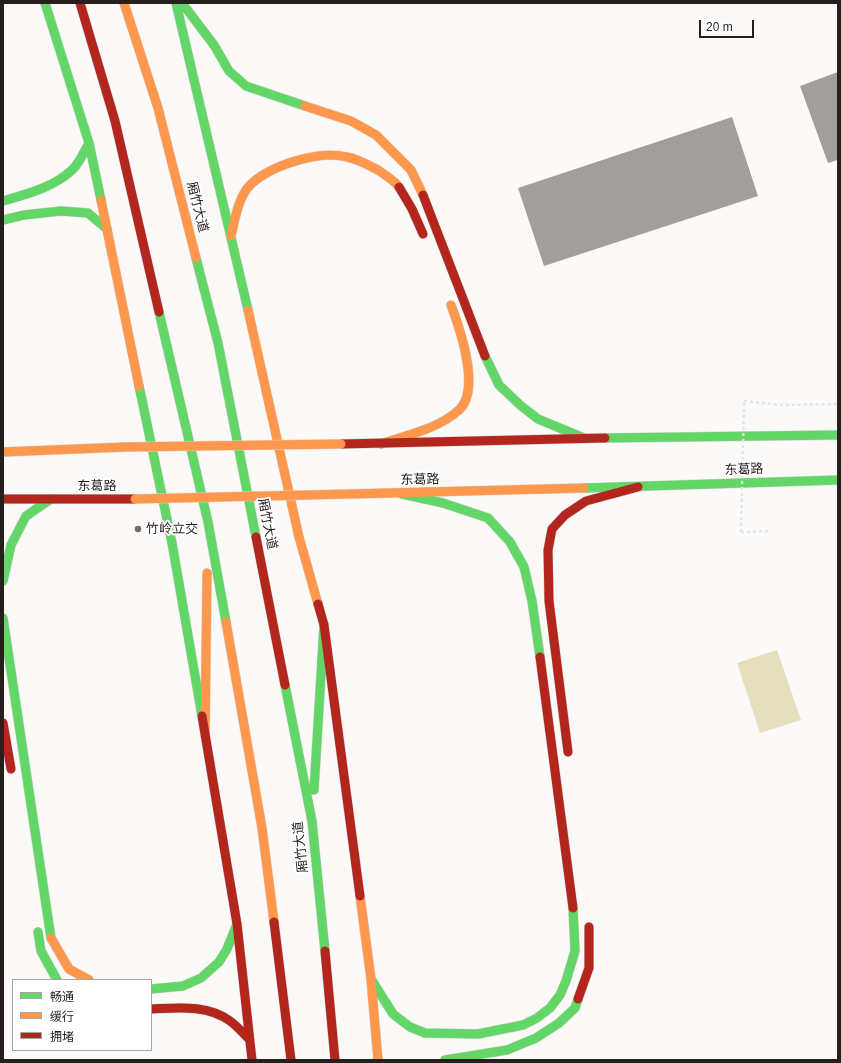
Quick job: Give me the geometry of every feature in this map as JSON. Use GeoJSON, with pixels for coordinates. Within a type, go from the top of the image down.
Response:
{"type":"FeatureCollection","features":[{"type":"Feature","properties":{"kind":"main road"},"geometry":{"type":"LineString","coordinates":[[45,3],[89,144],[172,543],[237,924],[252,1060]]}},
{"type":"Feature","properties":{"kind":"main road"},"geometry":{"type":"LineString","coordinates":[[80,3],[115,121],[208,522],[262,828],[291,1060]]}},
{"type":"Feature","properties":{"kind":"main road","name":"厢竹大道"},"geometry":{"type":"LineString","coordinates":[[124,3],[158,108],[218,343],[312,821],[335,1060]]}},
{"type":"Feature","properties":{"kind":"main road"},"geometry":{"type":"LineString","coordinates":[[176,3],[231,236],[299,537],[324,625],[371,979],[378,1060]]}},
{"type":"Feature","properties":{"kind":"main road"},"geometry":{"type":"LineString","coordinates":[[182,3],[214,45],[229,71],[246,86],[351,121],[376,135],[411,170],[423,195],[486,358],[499,385],[538,420],[584,438]]}},
{"type":"Feature","properties":{"kind":"main road"},"geometry":{"type":"LineString","coordinates":[[3,201],[34,192],[63,176],[72,169],[89,144]]}},
{"type":"Feature","properties":{"kind":"main road"},"geometry":{"type":"LineString","coordinates":[[231,236],[237,209],[249,186],[268,172],[294,160],[318,156],[346,156],[365,163],[397,184],[414,211],[425,239]]}},
{"type":"Feature","properties":{"kind":"main road"},"geometry":{"type":"LineString","coordinates":[[3,220],[24,215],[54,212],[88,213],[107,229]]}},
{"type":"Feature","properties":{"kind":"main road"},"geometry":{"type":"LineString","coordinates":[[380,444],[440,423],[460,410],[463,404],[468,393],[469,378],[464,346],[448,296]]}},
{"type":"Feature","properties":{"kind":"main road"},"geometry":{"type":"LineString","coordinates":[[3,452],[125,447],[380,444],[584,438],[838,435]]}},
{"type":"Feature","properties":{"kind":"main road"},"geometry":{"type":"LineString","coordinates":[[9,444],[22,451]]}},
{"type":"Feature","properties":{"kind":"main road","name":"东葛路"},"geometry":{"type":"LineString","coordinates":[[3,498],[135,498],[402,494],[638,488],[838,480]]}},
{"type":"Feature","properties":{"kind":"main road"},"geometry":{"type":"LineString","coordinates":[[569,758],[550,601],[548,550],[552,528],[564,515],[586,501],[638,488]]}},
{"type":"Feature","properties":{"kind":"main road"},"geometry":{"type":"LineString","coordinates":[[371,979],[393,1014],[410,1027],[432,1034],[478,1034],[523,1025],[537,1018],[550,1008],[560,995],[575,951],[573,901],[532,601],[524,567],[510,542],[488,518],[443,503],[402,494]]}},
{"type":"Feature","properties":{"kind":"main road"},"geometry":{"type":"LineString","coordinates":[[3,581],[11,545],[26,516],[51,498]]}},
{"type":"Feature","properties":{"kind":"main road"},"geometry":{"type":"LineString","coordinates":[[205,736],[208,522]]}},
{"type":"Feature","properties":{"kind":"main road"},"geometry":{"type":"LineString","coordinates":[[3,618],[50,936],[69,969],[87,979]]}},
{"type":"Feature","properties":{"kind":"main road"},"geometry":{"type":"LineString","coordinates":[[312,821],[324,625]]}},
{"type":"Feature","properties":{"kind":"main road"},"geometry":{"type":"LineString","coordinates":[[3,723],[12,778]]}},
{"type":"Feature","properties":{"kind":"main road"},"geometry":{"type":"LineString","coordinates":[[36,920],[41,951],[56,979]]}},
{"type":"Feature","properties":{"kind":"main road"},"geometry":{"type":"LineString","coordinates":[[445,1060],[508,1050],[536,1038],[559,1023],[575,1008],[589,968],[589,921]]}},
{"type":"Feature","properties":{"kind":"main road"},"geometry":{"type":"LineString","coordinates":[[152,989],[184,986],[201,978],[219,962],[228,949],[237,924]]}},
{"type":"Feature","properties":{"kind":"main road"},"geometry":{"type":"LineString","coordinates":[[152,1009],[192,1007],[208,1010],[225,1017],[250,1040]]}},
{"type":"Feature","properties":{"kind":"path"},"geometry":{"type":"LineString","coordinates":[[770,531],[741,532],[744,401],[781,405],[838,404]]}},
{"type":"Feature","properties":{"kind":"shaded area"},"geometry":{"type":"Polygon","coordinates":[[[777,650],[801,720],[760,733],[737,663],[777,650]]]}},
{"type":"Feature","properties":{"kind":"building"},"geometry":{"type":"Polygon","coordinates":[[[838,72],[838,160],[828,163],[800,86],[838,72]]]}},
{"type":"Feature","properties":{"kind":"building"},"geometry":{"type":"Polygon","coordinates":[[[732,117],[758,196],[544,266],[518,188],[732,117]]]}},
{"type":"Feature","properties":{"kind":"traffic: fast"},"geometry":{"type":"LineString","coordinates":[[45,3],[89,143],[101,200]]}},
{"type":"Feature","properties":{"kind":"traffic: fast"},"geometry":{"type":"LineString","coordinates":[[176,3],[248,310]]}},
{"type":"Feature","properties":{"kind":"traffic: fast"},"geometry":{"type":"LineString","coordinates":[[182,3],[214,45],[229,71],[246,86],[305,106]]}},
{"type":"Feature","properties":{"kind":"traffic: fast"},"geometry":{"type":"LineString","coordinates":[[3,201],[22,196],[58,181],[78,163],[89,143]]}},
{"type":"Feature","properties":{"kind":"traffic: fast"},"geometry":{"type":"LineString","coordinates":[[3,220],[24,215],[61,211],[88,213],[107,229]]}},
{"type":"Feature","properties":{"kind":"traffic: fast"},"geometry":{"type":"LineString","coordinates":[[196,258],[218,343],[256,537]]}},
{"type":"Feature","properties":{"kind":"traffic: fast"},"geometry":{"type":"LineString","coordinates":[[159,312],[208,522],[226,622]]}},
{"type":"Feature","properties":{"kind":"traffic: fast"},"geometry":{"type":"LineString","coordinates":[[485,356],[499,385],[520,405],[538,419],[584,438]]}},
{"type":"Feature","properties":{"kind":"traffic: fast"},"geometry":{"type":"LineString","coordinates":[[139,386],[172,543],[202,716]]}},
{"type":"Feature","properties":{"kind":"traffic: fast"},"geometry":{"type":"LineString","coordinates":[[605,438],[838,435]]}},
{"type":"Feature","properties":{"kind":"traffic: fast"},"geometry":{"type":"LineString","coordinates":[[584,488],[838,480]]}},
{"type":"Feature","properties":{"kind":"traffic: fast"},"geometry":{"type":"LineString","coordinates":[[402,494],[443,503],[488,518],[510,542],[524,567],[532,601],[540,657]]}},
{"type":"Feature","properties":{"kind":"traffic: fast"},"geometry":{"type":"LineString","coordinates":[[3,581],[11,545],[26,516],[51,499]]}},
{"type":"Feature","properties":{"kind":"traffic: fast"},"geometry":{"type":"LineString","coordinates":[[3,618],[51,938]]}},
{"type":"Feature","properties":{"kind":"traffic: fast"},"geometry":{"type":"LineString","coordinates":[[314,790],[324,625]]}},
{"type":"Feature","properties":{"kind":"traffic: fast"},"geometry":{"type":"LineString","coordinates":[[285,685],[312,821],[325,951]]}},
{"type":"Feature","properties":{"kind":"traffic: fast"},"geometry":{"type":"LineString","coordinates":[[371,979],[393,1014],[410,1027],[425,1033],[478,1034],[523,1025],[537,1018],[550,1008],[560,995],[566,981],[575,951],[573,908]]}},
{"type":"Feature","properties":{"kind":"traffic: fast"},"geometry":{"type":"LineString","coordinates":[[152,989],[183,986],[201,978],[219,962],[227,949],[237,924]]}},
{"type":"Feature","properties":{"kind":"traffic: fast"},"geometry":{"type":"LineString","coordinates":[[38,932],[41,951],[56,979]]}},
{"type":"Feature","properties":{"kind":"traffic: fast"},"geometry":{"type":"LineString","coordinates":[[445,1060],[507,1050],[536,1038],[559,1023],[575,1008],[578,999]]}},
{"type":"Feature","properties":{"kind":"traffic: slow"},"geometry":{"type":"LineString","coordinates":[[124,3],[158,108],[196,258]]}},
{"type":"Feature","properties":{"kind":"traffic: slow"},"geometry":{"type":"LineString","coordinates":[[305,106],[351,121],[376,135],[411,170],[423,195]]}},
{"type":"Feature","properties":{"kind":"traffic: slow"},"geometry":{"type":"LineString","coordinates":[[231,236],[240,202],[250,185],[270,171],[296,161],[336,155],[351,158],[363,162],[378,170],[399,187]]}},
{"type":"Feature","properties":{"kind":"traffic: slow"},"geometry":{"type":"LineString","coordinates":[[101,200],[139,386]]}},
{"type":"Feature","properties":{"kind":"traffic: slow"},"geometry":{"type":"LineString","coordinates":[[381,444],[422,431],[442,422],[459,410],[465,401],[468,389],[469,374],[467,359],[451,305]]}},
{"type":"Feature","properties":{"kind":"traffic: slow"},"geometry":{"type":"LineString","coordinates":[[248,310],[299,537],[318,604]]}},
{"type":"Feature","properties":{"kind":"traffic: slow"},"geometry":{"type":"LineString","coordinates":[[125,447],[341,444]]}},
{"type":"Feature","properties":{"kind":"traffic: slow"},"geometry":{"type":"LineString","coordinates":[[3,452],[125,447]]}},
{"type":"Feature","properties":{"kind":"traffic: slow"},"geometry":{"type":"LineString","coordinates":[[349,494],[584,488]]}},
{"type":"Feature","properties":{"kind":"traffic: slow"},"geometry":{"type":"LineString","coordinates":[[135,499],[349,494]]}},
{"type":"Feature","properties":{"kind":"traffic: slow"},"geometry":{"type":"LineString","coordinates":[[205,736],[207,573]]}},
{"type":"Feature","properties":{"kind":"traffic: slow"},"geometry":{"type":"LineString","coordinates":[[226,622],[262,828],[274,922]]}},
{"type":"Feature","properties":{"kind":"traffic: slow"},"geometry":{"type":"LineString","coordinates":[[360,896],[371,979],[378,1060]]}},
{"type":"Feature","properties":{"kind":"traffic: slow"},"geometry":{"type":"LineString","coordinates":[[51,938],[69,969],[87,979]]}},
{"type":"Feature","properties":{"kind":"traffic: jam"},"geometry":{"type":"LineString","coordinates":[[80,3],[115,121],[159,312]]}},
{"type":"Feature","properties":{"kind":"traffic: jam"},"geometry":{"type":"LineString","coordinates":[[399,187],[412,209],[423,234]]}},
{"type":"Feature","properties":{"kind":"traffic: jam"},"geometry":{"type":"LineString","coordinates":[[423,195],[485,356]]}},
{"type":"Feature","properties":{"kind":"traffic: jam"},"geometry":{"type":"LineString","coordinates":[[341,444],[605,438]]}},
{"type":"Feature","properties":{"kind":"traffic: jam"},"geometry":{"type":"LineString","coordinates":[[568,752],[549,601],[548,550],[552,529],[565,515],[586,501],[638,487]]}},
{"type":"Feature","properties":{"kind":"traffic: jam"},"geometry":{"type":"LineString","coordinates":[[3,499],[135,499]]}},
{"type":"Feature","properties":{"kind":"traffic: jam"},"geometry":{"type":"LineString","coordinates":[[256,537],[285,685]]}},
{"type":"Feature","properties":{"kind":"traffic: jam"},"geometry":{"type":"LineString","coordinates":[[318,604],[324,625],[360,896]]}},
{"type":"Feature","properties":{"kind":"traffic: jam"},"geometry":{"type":"LineString","coordinates":[[540,657],[573,908]]}},
{"type":"Feature","properties":{"kind":"traffic: jam"},"geometry":{"type":"LineString","coordinates":[[202,716],[237,924],[252,1060]]}},
{"type":"Feature","properties":{"kind":"traffic: jam"},"geometry":{"type":"LineString","coordinates":[[3,723],[11,769]]}},
{"type":"Feature","properties":{"kind":"traffic: jam"},"geometry":{"type":"LineString","coordinates":[[274,922],[291,1060]]}},
{"type":"Feature","properties":{"kind":"traffic: jam"},"geometry":{"type":"LineString","coordinates":[[578,999],[589,968],[589,927]]}},
{"type":"Feature","properties":{"kind":"traffic: jam"},"geometry":{"type":"LineString","coordinates":[[325,951],[335,1060]]}},
{"type":"Feature","properties":{"kind":"traffic: jam"},"geometry":{"type":"LineString","coordinates":[[152,1009],[192,1008],[212,1012],[230,1021],[250,1040]]}},
{"type":"Feature","properties":{"kind":"place","name":"竹岭立交"},"geometry":{"type":"Point","coordinates":[138,529]}}]}
